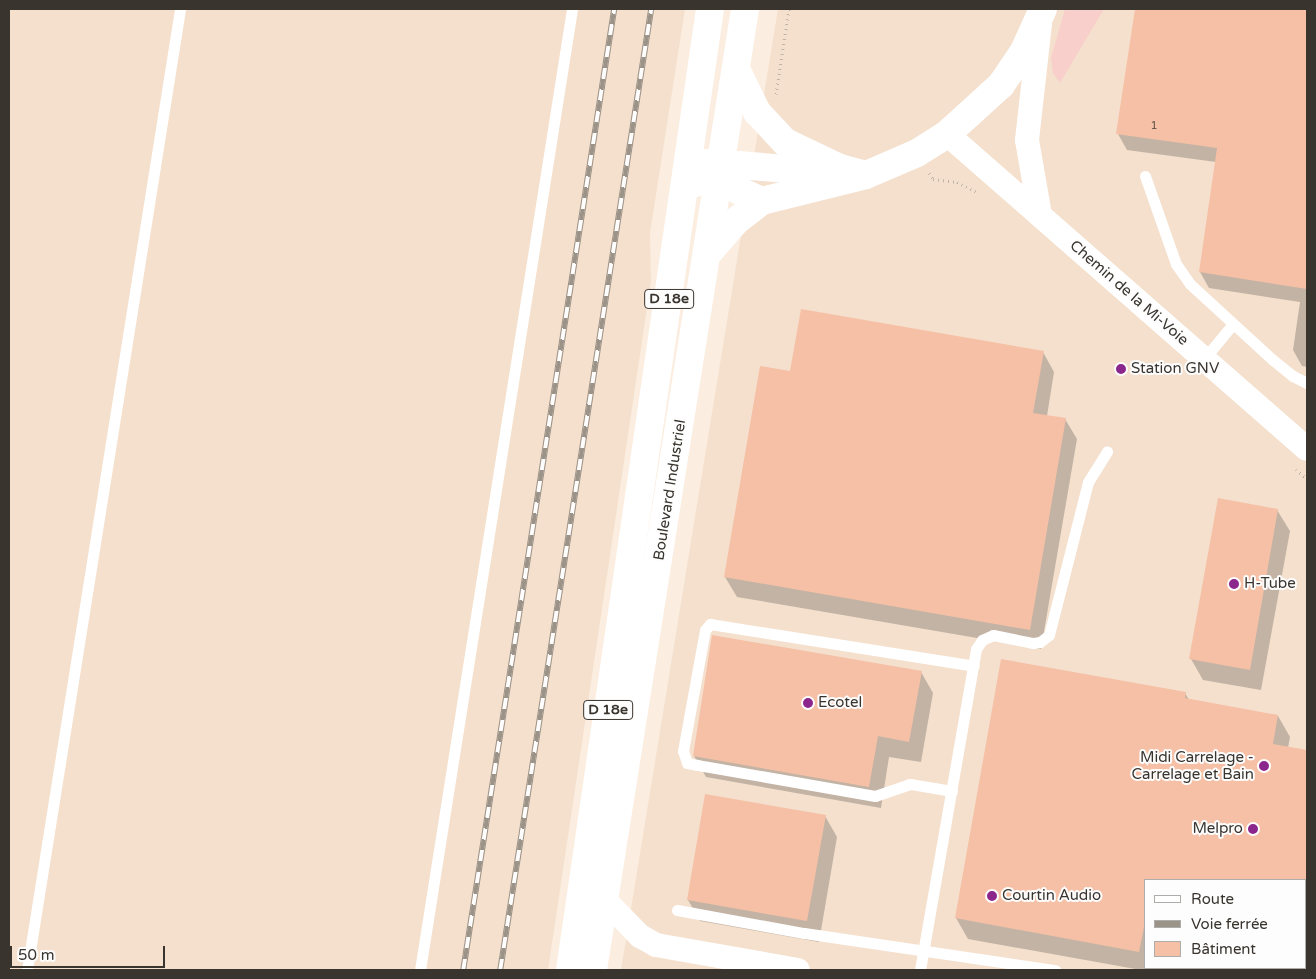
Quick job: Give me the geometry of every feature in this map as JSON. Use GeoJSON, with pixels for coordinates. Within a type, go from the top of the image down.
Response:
{"type":"FeatureCollection","features":[{"type":"Feature","properties":{"kind":"main road","name":"Boulevard Industriel"},"geometry":{"type":"LineString","coordinates":[[570,970],[710,9]]}},
{"type":"Feature","properties":{"kind":"main road","name":"Boulevard Industriel"},"geometry":{"type":"LineString","coordinates":[[593,970],[746,11]]}},
{"type":"Feature","properties":{"kind":"main road"},"geometry":{"type":"LineString","coordinates":[[708,252],[736,222],[762,201],[866,175],[917,153],[948,134],[1001,85],[1042,13]]}},
{"type":"Feature","properties":{"kind":"main road"},"geometry":{"type":"LineString","coordinates":[[736,69],[757,112],[772,130],[802,152],[840,168],[866,175]]}},
{"type":"Feature","properties":{"kind":"main road"},"geometry":{"type":"LineString","coordinates":[[691,149],[738,190],[762,201]]}},
{"type":"Feature","properties":{"kind":"main road"},"geometry":{"type":"LineString","coordinates":[[685,187],[746,165],[799,170],[840,168]]}},
{"type":"Feature","properties":{"kind":"street"},"geometry":{"type":"LineString","coordinates":[[1040,215],[1027,140],[1042,13]]}},
{"type":"Feature","properties":{"kind":"street","name":"Chemin de la Mi-Voie"},"geometry":{"type":"LineString","coordinates":[[948,134],[1307,449]]}},
{"type":"Feature","properties":{"kind":"street"},"geometry":{"type":"LineString","coordinates":[[604,900],[640,936],[656,944],[798,970]]}},
{"type":"Feature","properties":{"kind":"lane"},"geometry":{"type":"LineString","coordinates":[[27,970],[180,9]]}},
{"type":"Feature","properties":{"kind":"lane"},"geometry":{"type":"LineString","coordinates":[[420,970],[572,9]]}},
{"type":"Feature","properties":{"kind":"lane"},"geometry":{"type":"LineString","coordinates":[[1145,176],[1176,264],[1190,284],[1293,376],[1307,383]]}},
{"type":"Feature","properties":{"kind":"lane"},"geometry":{"type":"LineString","coordinates":[[1204,359],[1234,324]]}},
{"type":"Feature","properties":{"kind":"lane"},"geometry":{"type":"LineString","coordinates":[[920,970],[976,649],[988,636],[1033,643],[1040,642],[1049,635],[1088,482],[1107,452]]}},
{"type":"Feature","properties":{"kind":"lane"},"geometry":{"type":"LineString","coordinates":[[952,791],[910,784],[875,796],[687,763],[683,751],[705,630],[710,624],[974,666]]}},
{"type":"Feature","properties":{"kind":"lane"},"geometry":{"type":"LineString","coordinates":[[677,910],[923,951],[1055,970]]}},
{"type":"Feature","properties":{"kind":"path"},"geometry":{"type":"LineString","coordinates":[[917,153],[933,179],[957,182],[979,193]]}},
{"type":"Feature","properties":{"kind":"shaded area"},"geometry":{"type":"Polygon","coordinates":[[[9,9],[685,9],[650,233],[651,281],[548,970],[9,970],[9,9]]]}},
{"type":"Feature","properties":{"kind":"shaded area"},"geometry":{"type":"Polygon","coordinates":[[[778,9],[1307,9],[1307,970],[621,970],[778,9]]]}},
{"type":"Feature","properties":{"kind":"shaded area"},"geometry":{"type":"Polygon","coordinates":[[[1065,9],[1104,9],[1060,83],[1053,73],[1051,58],[1065,9]]]}},
{"type":"Feature","properties":{"kind":"building"},"geometry":{"type":"Polygon","coordinates":[[[1135,9],[1307,9],[1307,289],[1199,272],[1217,148],[1116,134],[1135,9]]]}},
{"type":"Feature","properties":{"kind":"building"},"geometry":{"type":"Polygon","coordinates":[[[801,309],[1044,351],[1033,413],[1066,418],[1030,630],[724,577],[760,366],[790,371],[801,309]]]}},
{"type":"Feature","properties":{"kind":"building","name":"H-Tube"},"geometry":{"type":"Polygon","coordinates":[[[1218,498],[1278,509],[1250,670],[1189,659],[1218,498]]]}},
{"type":"Feature","properties":{"kind":"building","name":"Ecotel"},"geometry":{"type":"Polygon","coordinates":[[[712,635],[922,671],[909,742],[878,736],[869,787],[693,756],[712,635]]]}},
{"type":"Feature","properties":{"kind":"building"},"geometry":{"type":"Polygon","coordinates":[[[1001,659],[1186,692],[1185,698],[1278,715],[1273,744],[1307,750],[1307,880],[1144,879],[1144,927],[1139,952],[955,918],[1001,659]]]}},
{"type":"Feature","properties":{"kind":"building"},"geometry":{"type":"Polygon","coordinates":[[[705,794],[826,815],[807,921],[687,900],[705,794]]]}},
{"type":"Feature","properties":{"kind":"railway"},"geometry":{"type":"LineString","coordinates":[[463,970],[614,9]]}},
{"type":"Feature","properties":{"kind":"railway"},"geometry":{"type":"LineString","coordinates":[[500,970],[651,9]]}},
{"type":"Feature","properties":{"kind":"place","name":"Station GNV"},"geometry":{"type":"Point","coordinates":[1121,369]}},
{"type":"Feature","properties":{"kind":"place","name":"H-Tube"},"geometry":{"type":"Point","coordinates":[1234,584]}},
{"type":"Feature","properties":{"kind":"place","name":"Ecotel"},"geometry":{"type":"Point","coordinates":[808,703]}},
{"type":"Feature","properties":{"kind":"place","name":"Midi Carrelage - Carrelage et Bain"},"geometry":{"type":"Point","coordinates":[1264,766]}},
{"type":"Feature","properties":{"kind":"place","name":"Melpro"},"geometry":{"type":"Point","coordinates":[1253,829]}},
{"type":"Feature","properties":{"kind":"place","name":"Courtin Audio"},"geometry":{"type":"Point","coordinates":[992,896]}}]}
